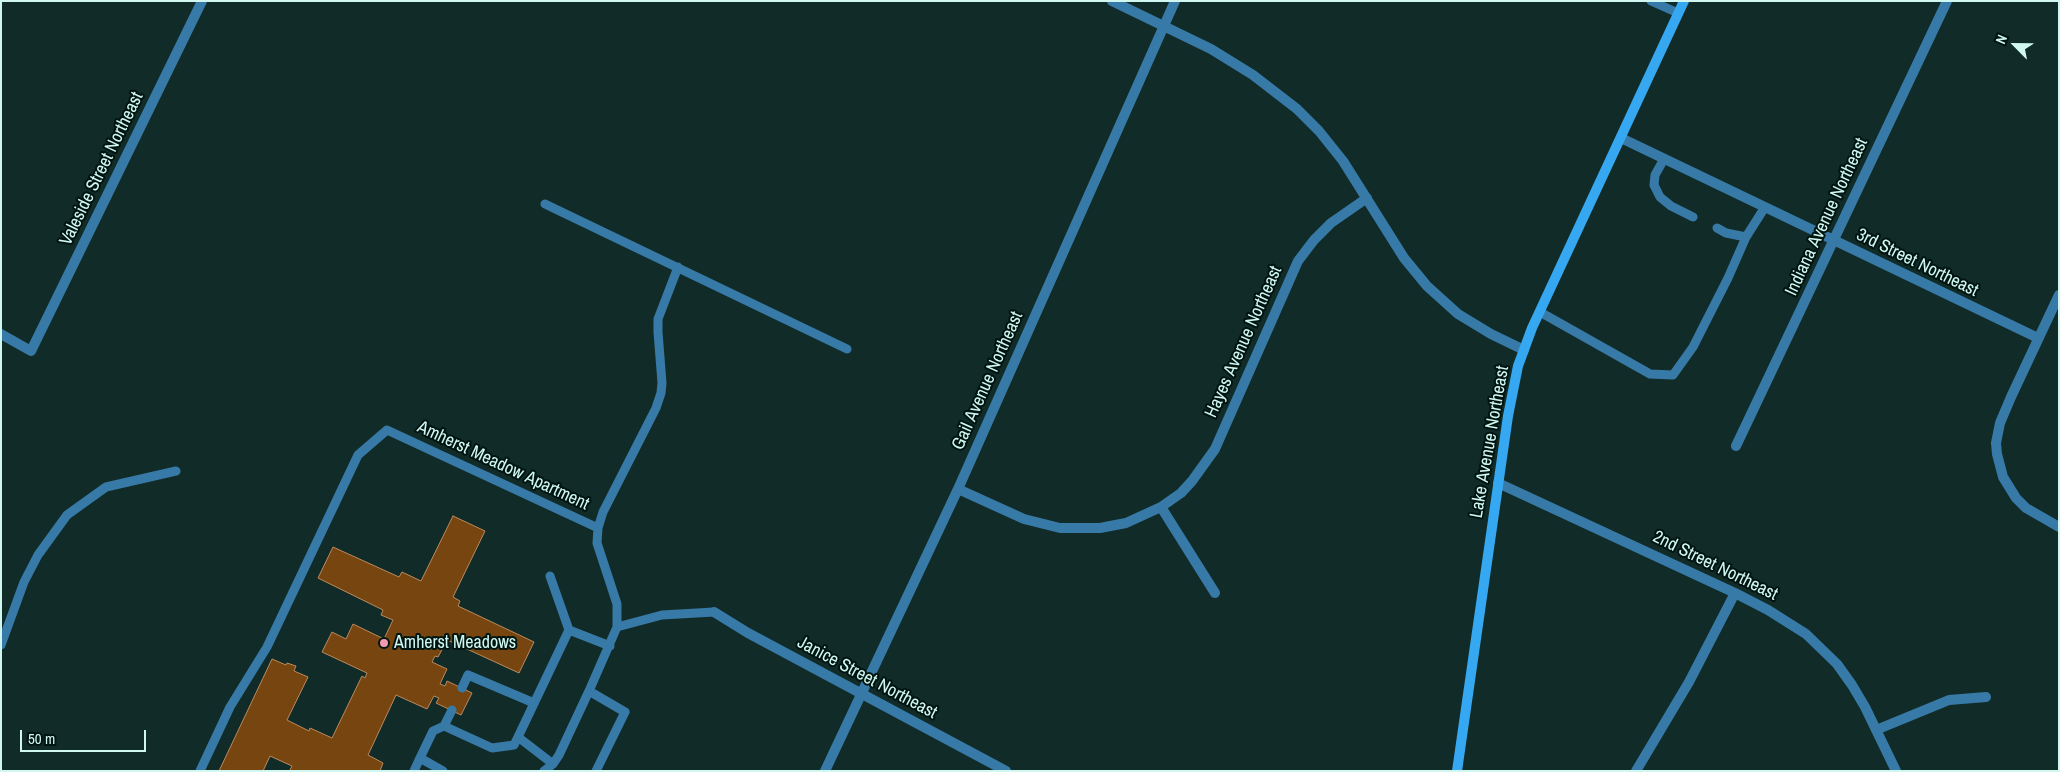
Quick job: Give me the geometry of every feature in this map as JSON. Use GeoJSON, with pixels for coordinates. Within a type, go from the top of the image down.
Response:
{"type":"FeatureCollection","features":[{"type":"Feature","properties":{"kind":"street","name":"Valeside Street Northeast"},"geometry":{"type":"LineString","coordinates":[[1,334],[31,351],[202,1]]}},
{"type":"Feature","properties":{"kind":"street"},"geometry":{"type":"LineString","coordinates":[[1112,1],[1211,49],[1253,75],[1297,109],[1319,131],[1343,161],[1404,258],[1441,300],[1458,314],[1490,334],[1524,350]]}},
{"type":"Feature","properties":{"kind":"street","name":"Gail Avenue Northeast"},"geometry":{"type":"LineString","coordinates":[[825,771],[958,489],[1175,1]]}},
{"type":"Feature","properties":{"kind":"street","name":"Lake Avenue Northeast"},"geometry":{"type":"LineString","coordinates":[[1457,771],[1498,482],[1518,366],[1540,312],[1684,1]]}},
{"type":"Feature","properties":{"kind":"street","name":"Indiana Avenue Northeast"},"geometry":{"type":"LineString","coordinates":[[1736,446],[1947,1]]}},
{"type":"Feature","properties":{"kind":"street","name":"3rd Street Northeast"},"geometry":{"type":"LineString","coordinates":[[1621,138],[2038,338]]}},
{"type":"Feature","properties":{"kind":"street","name":"Hayes Avenue Northeast"},"geometry":{"type":"LineString","coordinates":[[958,489],[1024,519],[1060,528],[1100,528],[1126,523],[1160,507],[1181,493],[1215,449],[1298,261],[1314,240],[1331,223],[1367,198]]}},
{"type":"Feature","properties":{"kind":"street"},"geometry":{"type":"LineString","coordinates":[[2059,296],[2000,424],[1996,443],[2003,477],[2016,498],[2026,508],[2059,527]]}},
{"type":"Feature","properties":{"kind":"street","name":"2nd Street Northeast"},"geometry":{"type":"LineString","coordinates":[[1498,482],[1735,593],[1788,621],[1820,647],[1852,685],[1896,771]]}},
{"type":"Feature","properties":{"kind":"street"},"geometry":{"type":"LineString","coordinates":[[1160,507],[1215,593]]}},
{"type":"Feature","properties":{"kind":"street"},"geometry":{"type":"LineString","coordinates":[[1636,771],[1689,682],[1735,593]]}},
{"type":"Feature","properties":{"kind":"street","name":"Janice Street Northeast"},"geometry":{"type":"LineString","coordinates":[[714,612],[748,633],[1006,771]]}},
{"type":"Feature","properties":{"kind":"street"},"geometry":{"type":"LineString","coordinates":[[1876,730],[1949,700],[1986,697]]}},
{"type":"Feature","properties":{"kind":"lane"},"geometry":{"type":"LineString","coordinates":[[1650,1],[1678,13]]}},
{"type":"Feature","properties":{"kind":"lane"},"geometry":{"type":"LineString","coordinates":[[1664,159],[1656,175],[1654,185],[1660,197],[1671,206],[1693,217]]}},
{"type":"Feature","properties":{"kind":"lane"},"geometry":{"type":"LineString","coordinates":[[545,204],[847,349]]}},
{"type":"Feature","properties":{"kind":"lane"},"geometry":{"type":"LineString","coordinates":[[1540,312],[1650,374],[1673,374],[1693,347],[1728,278],[1746,237],[1765,208]]}},
{"type":"Feature","properties":{"kind":"lane"},"geometry":{"type":"LineString","coordinates":[[1717,228],[1726,233],[1746,237]]}},
{"type":"Feature","properties":{"kind":"lane","name":"Amherst Meadow Apartment"},"geometry":{"type":"LineString","coordinates":[[200,771],[230,707],[267,647],[358,455],[387,430],[598,528],[603,512],[645,431],[661,393],[658,319],[678,268]]}},
{"type":"Feature","properties":{"kind":"lane"},"geometry":{"type":"LineString","coordinates":[[1,645],[31,569],[42,549],[67,515],[106,487],[176,471]]}},
{"type":"Feature","properties":{"kind":"lane"},"geometry":{"type":"LineString","coordinates":[[518,737],[550,768],[590,692],[610,646],[617,627],[617,604],[597,544],[598,528]]}},
{"type":"Feature","properties":{"kind":"lane"},"geometry":{"type":"LineString","coordinates":[[444,726],[492,748],[514,745],[569,630],[550,576]]}},
{"type":"Feature","properties":{"kind":"lane"},"geometry":{"type":"LineString","coordinates":[[617,627],[662,615],[714,612]]}},
{"type":"Feature","properties":{"kind":"lane"},"geometry":{"type":"LineString","coordinates":[[569,630],[610,646]]}},
{"type":"Feature","properties":{"kind":"lane"},"geometry":{"type":"LineString","coordinates":[[462,688],[468,675],[534,703]]}},
{"type":"Feature","properties":{"kind":"lane"},"geometry":{"type":"LineString","coordinates":[[590,692],[625,712],[596,771]]}},
{"type":"Feature","properties":{"kind":"lane"},"geometry":{"type":"LineString","coordinates":[[414,771],[433,731],[444,726],[452,710]]}},
{"type":"Feature","properties":{"kind":"lane"},"geometry":{"type":"LineString","coordinates":[[420,758],[443,771]]}},
{"type":"Feature","properties":{"kind":"building","name":"Amherst Meadows"},"geometry":{"type":"Polygon","coordinates":[[[453,516],[485,531],[453,597],[460,601],[458,606],[534,642],[519,673],[443,638],[440,644],[444,646],[438,657],[435,656],[432,662],[447,669],[440,684],[445,686],[447,681],[472,693],[461,715],[436,703],[439,698],[434,696],[427,709],[396,695],[368,755],[383,763],[380,771],[293,771],[290,770],[292,766],[270,756],[263,771],[219,771],[272,659],[286,665],[287,663],[296,666],[294,671],[308,677],[287,720],[309,731],[310,728],[332,738],[362,676],[365,678],[367,673],[322,652],[332,632],[346,639],[353,624],[384,639],[393,620],[381,615],[383,610],[318,578],[333,547],[399,577],[402,572],[421,581],[453,516]]]}},
{"type":"Feature","properties":{"kind":"place","name":"Amherst Meadows"},"geometry":{"type":"Point","coordinates":[384,643]}}]}
